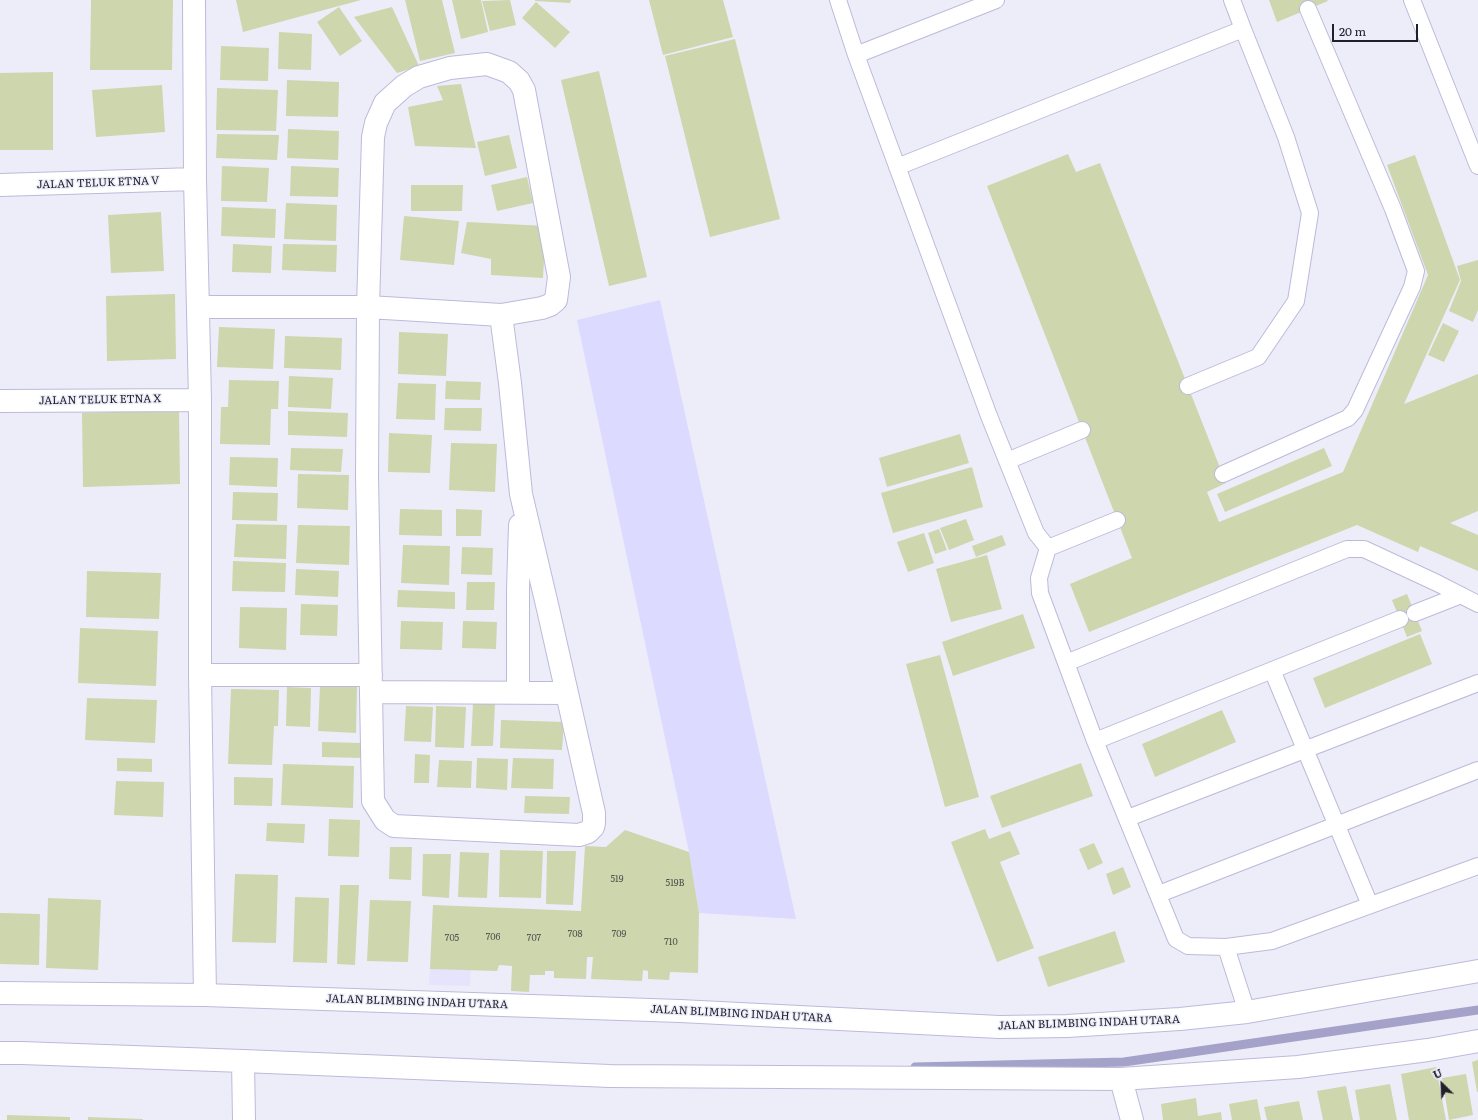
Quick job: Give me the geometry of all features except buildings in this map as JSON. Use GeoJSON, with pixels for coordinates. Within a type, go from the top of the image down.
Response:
{"type":"FeatureCollection","features":[{"type":"Feature","properties":{"kind":"street"},"geometry":{"type":"LineString","coordinates":[[194,0],[195,179],[200,400],[200,675],[205,996]]}},
{"type":"Feature","properties":{"kind":"street"},"geometry":{"type":"LineString","coordinates":[[198,307],[368,307],[501,315],[542,308],[550,305],[556,300],[559,277],[524,90],[519,81],[509,72],[487,64],[450,68],[419,77],[395,93],[385,103],[376,123],[373,137],[368,307],[367,476],[374,801],[385,820],[394,826],[579,835],[588,832],[594,823],[594,813],[521,494]]}},
{"type":"Feature","properties":{"kind":"street","name":"JALAN TELUK ETNA V"},"geometry":{"type":"LineString","coordinates":[[0,185],[195,179]]}},
{"type":"Feature","properties":{"kind":"street"},"geometry":{"type":"LineString","coordinates":[[501,315],[510,383],[521,494],[518,589],[518,692]]}},
{"type":"Feature","properties":{"kind":"street","name":"JALAN TELUK ETNA X"},"geometry":{"type":"LineString","coordinates":[[0,401],[200,400]]}},
{"type":"Feature","properties":{"kind":"street"},"geometry":{"type":"LineString","coordinates":[[200,675],[518,692],[566,693]]}},
{"type":"Feature","properties":{"kind":"street","name":"JALAN BLIMBING INDAH UTARA"},"geometry":{"type":"LineString","coordinates":[[0,993],[205,996],[680,1011],[999,1027],[1067,1026],[1173,1020],[1246,1012],[1478,971]]}},
{"type":"Feature","properties":{"kind":"street"},"geometry":{"type":"LineString","coordinates":[[0,1053],[610,1076],[1121,1079],[1298,1067],[1428,1050],[1478,1041]]}},
{"type":"Feature","properties":{"kind":"street"},"geometry":{"type":"LineString","coordinates":[[243,1061],[244,1120]]}},
{"type":"Feature","properties":{"kind":"street"},"geometry":{"type":"LineString","coordinates":[[1121,1079],[1132,1120]]}},
{"type":"Feature","properties":{"kind":"lane"},"geometry":{"type":"LineString","coordinates":[[838,0],[856,56],[989,416],[1036,533],[1048,548]]}},
{"type":"Feature","properties":{"kind":"lane"},"geometry":{"type":"LineString","coordinates":[[856,56],[996,0]]}},
{"type":"Feature","properties":{"kind":"lane"},"geometry":{"type":"LineString","coordinates":[[1188,386],[1258,357],[1296,301],[1310,213],[1286,137],[1232,0]]}},
{"type":"Feature","properties":{"kind":"lane"},"geometry":{"type":"LineString","coordinates":[[1412,0],[1478,166]]}},
{"type":"Feature","properties":{"kind":"lane"},"geometry":{"type":"LineString","coordinates":[[1223,474],[1348,418],[1355,410],[1412,287],[1416,271],[1393,209],[1308,9]]}},
{"type":"Feature","properties":{"kind":"lane"},"geometry":{"type":"LineString","coordinates":[[897,167],[1243,29]]}},
{"type":"Feature","properties":{"kind":"lane"},"geometry":{"type":"LineString","coordinates":[[1007,461],[1082,430]]}},
{"type":"Feature","properties":{"kind":"lane"},"geometry":{"type":"LineString","coordinates":[[1048,548],[1117,520]]}},
{"type":"Feature","properties":{"kind":"lane"},"geometry":{"type":"LineString","coordinates":[[1048,548],[1039,578],[1040,593],[1095,741],[1128,818],[1176,939],[1188,946],[1226,947],[1272,942],[1478,866]]}},
{"type":"Feature","properties":{"kind":"lane"},"geometry":{"type":"LineString","coordinates":[[1066,663],[1347,549],[1364,549],[1478,604]]}},
{"type":"Feature","properties":{"kind":"lane"},"geometry":{"type":"LineString","coordinates":[[1415,614],[1461,595]]}},
{"type":"Feature","properties":{"kind":"lane"},"geometry":{"type":"LineString","coordinates":[[1095,741],[1400,619]]}},
{"type":"Feature","properties":{"kind":"lane"},"geometry":{"type":"LineString","coordinates":[[1272,670],[1370,905]]}},
{"type":"Feature","properties":{"kind":"lane"},"geometry":{"type":"LineString","coordinates":[[1128,818],[1478,682]]}},
{"type":"Feature","properties":{"kind":"lane"},"geometry":{"type":"LineString","coordinates":[[1159,894],[1478,770]]}},
{"type":"Feature","properties":{"kind":"lane"},"geometry":{"type":"LineString","coordinates":[[1226,947],[1246,1012]]}},
{"type":"Feature","properties":{"kind":"shaded area"},"geometry":{"type":"Polygon","coordinates":[[[660,300],[796,919],[699,913],[689,852],[577,320],[660,300]]]}},
{"type":"Feature","properties":{"kind":"shaded area"},"geometry":{"type":"Polygon","coordinates":[[[433,905],[474,907],[470,986],[429,985],[433,905]]]}},
{"type":"Feature","properties":{"kind":"waterway"},"geometry":{"type":"LineString","coordinates":[[915,1067],[1124,1062],[1478,1010]]}}]}
